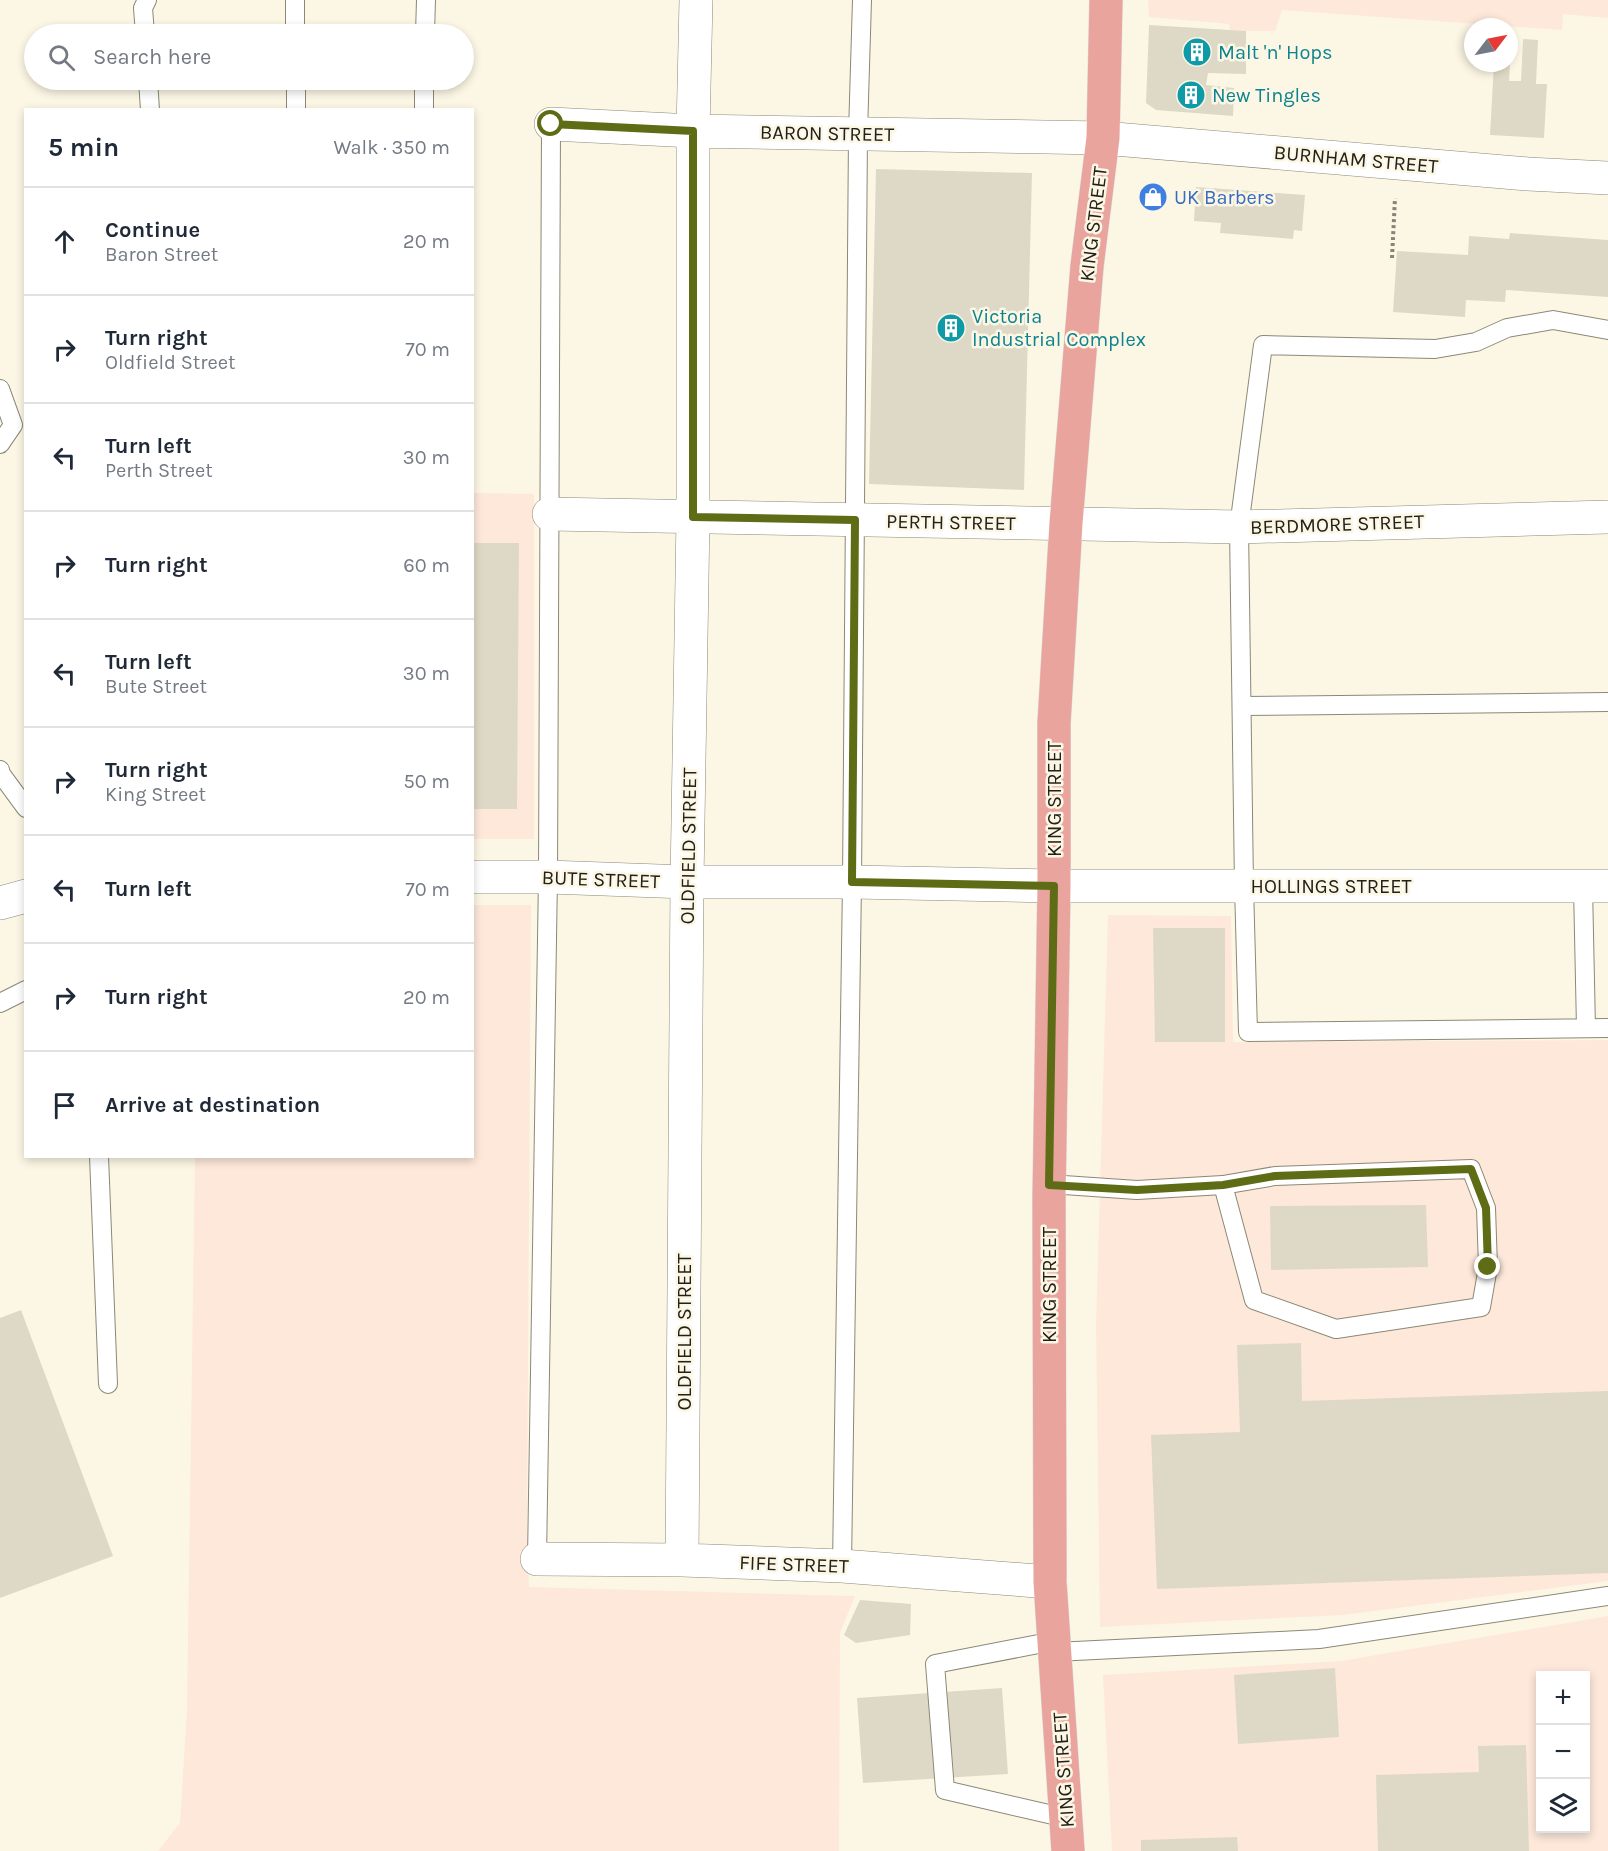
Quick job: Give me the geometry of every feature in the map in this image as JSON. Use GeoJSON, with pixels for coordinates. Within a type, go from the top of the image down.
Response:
{"type":"FeatureCollection","features":[{"type":"Feature","properties":{"kind":"main road","name":"KING STREET"},"geometry":{"type":"LineString","coordinates":[[1068,1851],[1050,1582],[1049,1185],[1054,723],[1066,523],[1087,266],[1103,138],[1106,0]]}},
{"type":"Feature","properties":{"kind":"street","name":"OLDFIELD STREET"},"geometry":{"type":"LineString","coordinates":[[682,1560],[687,882],[693,517],[693,131],[696,0]]}},
{"type":"Feature","properties":{"kind":"street","name":"BARON STREET"},"geometry":{"type":"LineString","coordinates":[[551,124],[693,131],[1103,138]]}},
{"type":"Feature","properties":{"kind":"street","name":"BURNHAM STREET"},"geometry":{"type":"LineString","coordinates":[[1103,138],[1528,174],[1608,178]]}},
{"type":"Feature","properties":{"kind":"street","name":"PERTH STREET"},"geometry":{"type":"LineString","coordinates":[[549,514],[1066,523]]}},
{"type":"Feature","properties":{"kind":"street","name":"BERDMORE STREET"},"geometry":{"type":"LineString","coordinates":[[1066,523],[1239,527],[1608,517]]}},
{"type":"Feature","properties":{"kind":"street","name":"BUTE STREET"},"geometry":{"type":"LineString","coordinates":[[474,877],[1054,886]]}},
{"type":"Feature","properties":{"kind":"street","name":"HOLLINGS STREET"},"geometry":{"type":"LineString","coordinates":[[1054,886],[1596,886]]}},
{"type":"Feature","properties":{"kind":"street"},"geometry":{"type":"LineString","coordinates":[[0,903],[24,897]]}},
{"type":"Feature","properties":{"kind":"street","name":"FIFE STREET"},"geometry":{"type":"LineString","coordinates":[[537,1559],[682,1560],[842,1566],[1050,1582]]}},
{"type":"Feature","properties":{"kind":"lane"},"geometry":{"type":"LineString","coordinates":[[144,24],[143,8],[147,0]]}},
{"type":"Feature","properties":{"kind":"lane"},"geometry":{"type":"LineString","coordinates":[[295,0],[295,24]]}},
{"type":"Feature","properties":{"kind":"lane"},"geometry":{"type":"LineString","coordinates":[[425,24],[426,0]]}},
{"type":"Feature","properties":{"kind":"lane"},"geometry":{"type":"LineString","coordinates":[[842,1566],[852,882],[858,133],[862,0]]}},
{"type":"Feature","properties":{"kind":"lane"},"geometry":{"type":"LineString","coordinates":[[149,90],[150,108]]}},
{"type":"Feature","properties":{"kind":"lane"},"geometry":{"type":"LineString","coordinates":[[296,90],[296,108]]}},
{"type":"Feature","properties":{"kind":"lane"},"geometry":{"type":"LineString","coordinates":[[424,90],[424,108]]}},
{"type":"Feature","properties":{"kind":"lane"},"geometry":{"type":"LineString","coordinates":[[537,1559],[548,877],[551,124]]}},
{"type":"Feature","properties":{"kind":"lane"},"geometry":{"type":"LineString","coordinates":[[1608,330],[1553,320],[1507,328],[1476,342],[1435,349],[1263,345],[1239,527],[1248,1032],[1608,1028]]}},
{"type":"Feature","properties":{"kind":"lane"},"geometry":{"type":"LineString","coordinates":[[0,389],[19,425],[0,444]]}},
{"type":"Feature","properties":{"kind":"lane"},"geometry":{"type":"LineString","coordinates":[[1242,706],[1608,702]]}},
{"type":"Feature","properties":{"kind":"lane"},"geometry":{"type":"LineString","coordinates":[[0,770],[24,805]]}},
{"type":"Feature","properties":{"kind":"lane"},"geometry":{"type":"LineString","coordinates":[[1586,1028],[1596,886]]}},
{"type":"Feature","properties":{"kind":"lane"},"geometry":{"type":"LineString","coordinates":[[0,1003],[24,991]]}},
{"type":"Feature","properties":{"kind":"lane"},"geometry":{"type":"LineString","coordinates":[[99,1158],[108,1384]]}},
{"type":"Feature","properties":{"kind":"lane"},"geometry":{"type":"LineString","coordinates":[[1049,1185],[1137,1190],[1223,1185],[1275,1176],[1471,1169],[1486,1208],[1488,1267],[1481,1306],[1336,1329],[1254,1300],[1223,1185]]}},
{"type":"Feature","properties":{"kind":"lane"},"geometry":{"type":"LineString","coordinates":[[1066,1818],[945,1790],[935,1664],[1055,1646],[1319,1639],[1608,1596]]}},
{"type":"Feature","properties":{"kind":"path"},"geometry":{"type":"LineString","coordinates":[[1392,258],[1396,163]]}},
{"type":"Feature","properties":{"kind":"shaded area"},"geometry":{"type":"Polygon","coordinates":[[[1148,0],[1608,0],[1608,18],[1563,14],[1562,30],[1518,27],[1518,18],[1464,18],[1464,23],[1282,10],[1275,31],[1230,30],[1229,24],[1149,17],[1148,0]]]}},
{"type":"Feature","properties":{"kind":"shaded area"},"geometry":{"type":"Polygon","coordinates":[[[474,493],[534,494],[534,839],[474,839],[474,493]]]}},
{"type":"Feature","properties":{"kind":"shaded area"},"geometry":{"type":"Polygon","coordinates":[[[474,905],[531,905],[527,1519],[529,1587],[855,1596],[840,1633],[839,1851],[158,1851],[180,1823],[187,1708],[195,1158],[474,1158],[474,905]]]}},
{"type":"Feature","properties":{"kind":"shaded area"},"geometry":{"type":"Polygon","coordinates":[[[1108,915],[1231,916],[1233,1042],[1608,1040],[1608,1581],[1343,1615],[1100,1627],[1096,1325],[1108,915]]]}},
{"type":"Feature","properties":{"kind":"shaded area"},"geometry":{"type":"Polygon","coordinates":[[[1608,1616],[1608,1851],[1112,1851],[1103,1675],[1341,1661],[1608,1616]]]}},
{"type":"Feature","properties":{"kind":"building","name":"Malt 'n' Hops"},"geometry":{"type":"Polygon","coordinates":[[[1149,25],[1246,31],[1246,74],[1208,73],[1206,85],[1234,88],[1233,116],[1156,110],[1146,103],[1149,25]]]}},
{"type":"Feature","properties":{"kind":"building"},"geometry":{"type":"Polygon","coordinates":[[[1523,39],[1538,40],[1536,84],[1547,84],[1544,138],[1490,135],[1494,72],[1510,72],[1509,81],[1521,81],[1523,39]]]}},
{"type":"Feature","properties":{"kind":"building","name":"Victoria Industrial Complex"},"geometry":{"type":"Polygon","coordinates":[[[876,169],[1032,173],[1024,490],[869,484],[876,169]]]}},
{"type":"Feature","properties":{"kind":"building"},"geometry":{"type":"Polygon","coordinates":[[[1196,187],[1305,195],[1302,231],[1294,230],[1293,239],[1220,233],[1221,223],[1194,221],[1196,187]]]}},
{"type":"Feature","properties":{"kind":"building"},"geometry":{"type":"Polygon","coordinates":[[[1510,233],[1608,240],[1608,297],[1506,290],[1505,302],[1466,300],[1465,317],[1393,312],[1397,251],[1468,255],[1469,236],[1509,239],[1510,233]]]}},
{"type":"Feature","properties":{"kind":"building"},"geometry":{"type":"Polygon","coordinates":[[[474,543],[519,543],[517,809],[474,809],[474,543]]]}},
{"type":"Feature","properties":{"kind":"building"},"geometry":{"type":"Polygon","coordinates":[[[1153,928],[1225,928],[1225,1042],[1155,1042],[1153,928]]]}},
{"type":"Feature","properties":{"kind":"building"},"geometry":{"type":"Polygon","coordinates":[[[1426,1205],[1428,1267],[1271,1270],[1270,1206],[1426,1205]]]}},
{"type":"Feature","properties":{"kind":"building"},"geometry":{"type":"Polygon","coordinates":[[[21,1310],[113,1556],[0,1598],[0,1318],[21,1310]]]}},
{"type":"Feature","properties":{"kind":"building"},"geometry":{"type":"Polygon","coordinates":[[[1301,1343],[1302,1401],[1608,1391],[1608,1573],[1157,1589],[1151,1435],[1240,1432],[1237,1345],[1301,1343]]]}},
{"type":"Feature","properties":{"kind":"building"},"geometry":{"type":"Polygon","coordinates":[[[860,1600],[911,1604],[910,1635],[856,1643],[844,1635],[860,1600]]]}},
{"type":"Feature","properties":{"kind":"building"},"geometry":{"type":"Polygon","coordinates":[[[1335,1668],[1339,1737],[1238,1744],[1234,1675],[1335,1668]]]}},
{"type":"Feature","properties":{"kind":"building"},"geometry":{"type":"Polygon","coordinates":[[[1002,1688],[1008,1774],[863,1783],[857,1698],[1002,1688]]]}},
{"type":"Feature","properties":{"kind":"building"},"geometry":{"type":"Polygon","coordinates":[[[1526,1745],[1529,1851],[1378,1851],[1376,1775],[1479,1772],[1478,1746],[1526,1745]]]}},
{"type":"Feature","properties":{"kind":"building"},"geometry":{"type":"Polygon","coordinates":[[[1237,1837],[1238,1851],[1141,1851],[1141,1840],[1237,1837]]]}},
{"type":"Feature","properties":{"kind":"place","name":"Malt 'n' Hops"},"geometry":{"type":"Point","coordinates":[1197,52]}},
{"type":"Feature","properties":{"kind":"place","name":"New Tingles"},"geometry":{"type":"Point","coordinates":[1191,95]}},
{"type":"Feature","properties":{"kind":"place","name":"UK Barbers"},"geometry":{"type":"Point","coordinates":[1153,197]}},
{"type":"Feature","properties":{"kind":"place","name":"Victoria Industrial Complex"},"geometry":{"type":"Point","coordinates":[951,328]}},
{"type":"Feature","properties":{"kind":"route"},"geometry":{"type":"LineString","coordinates":[[551,124],[693,131],[693,517],[855,520],[852,882],[1054,886],[1049,1185],[1137,1190],[1223,1185],[1275,1176],[1471,1169],[1486,1208],[1488,1267]]}}]}
